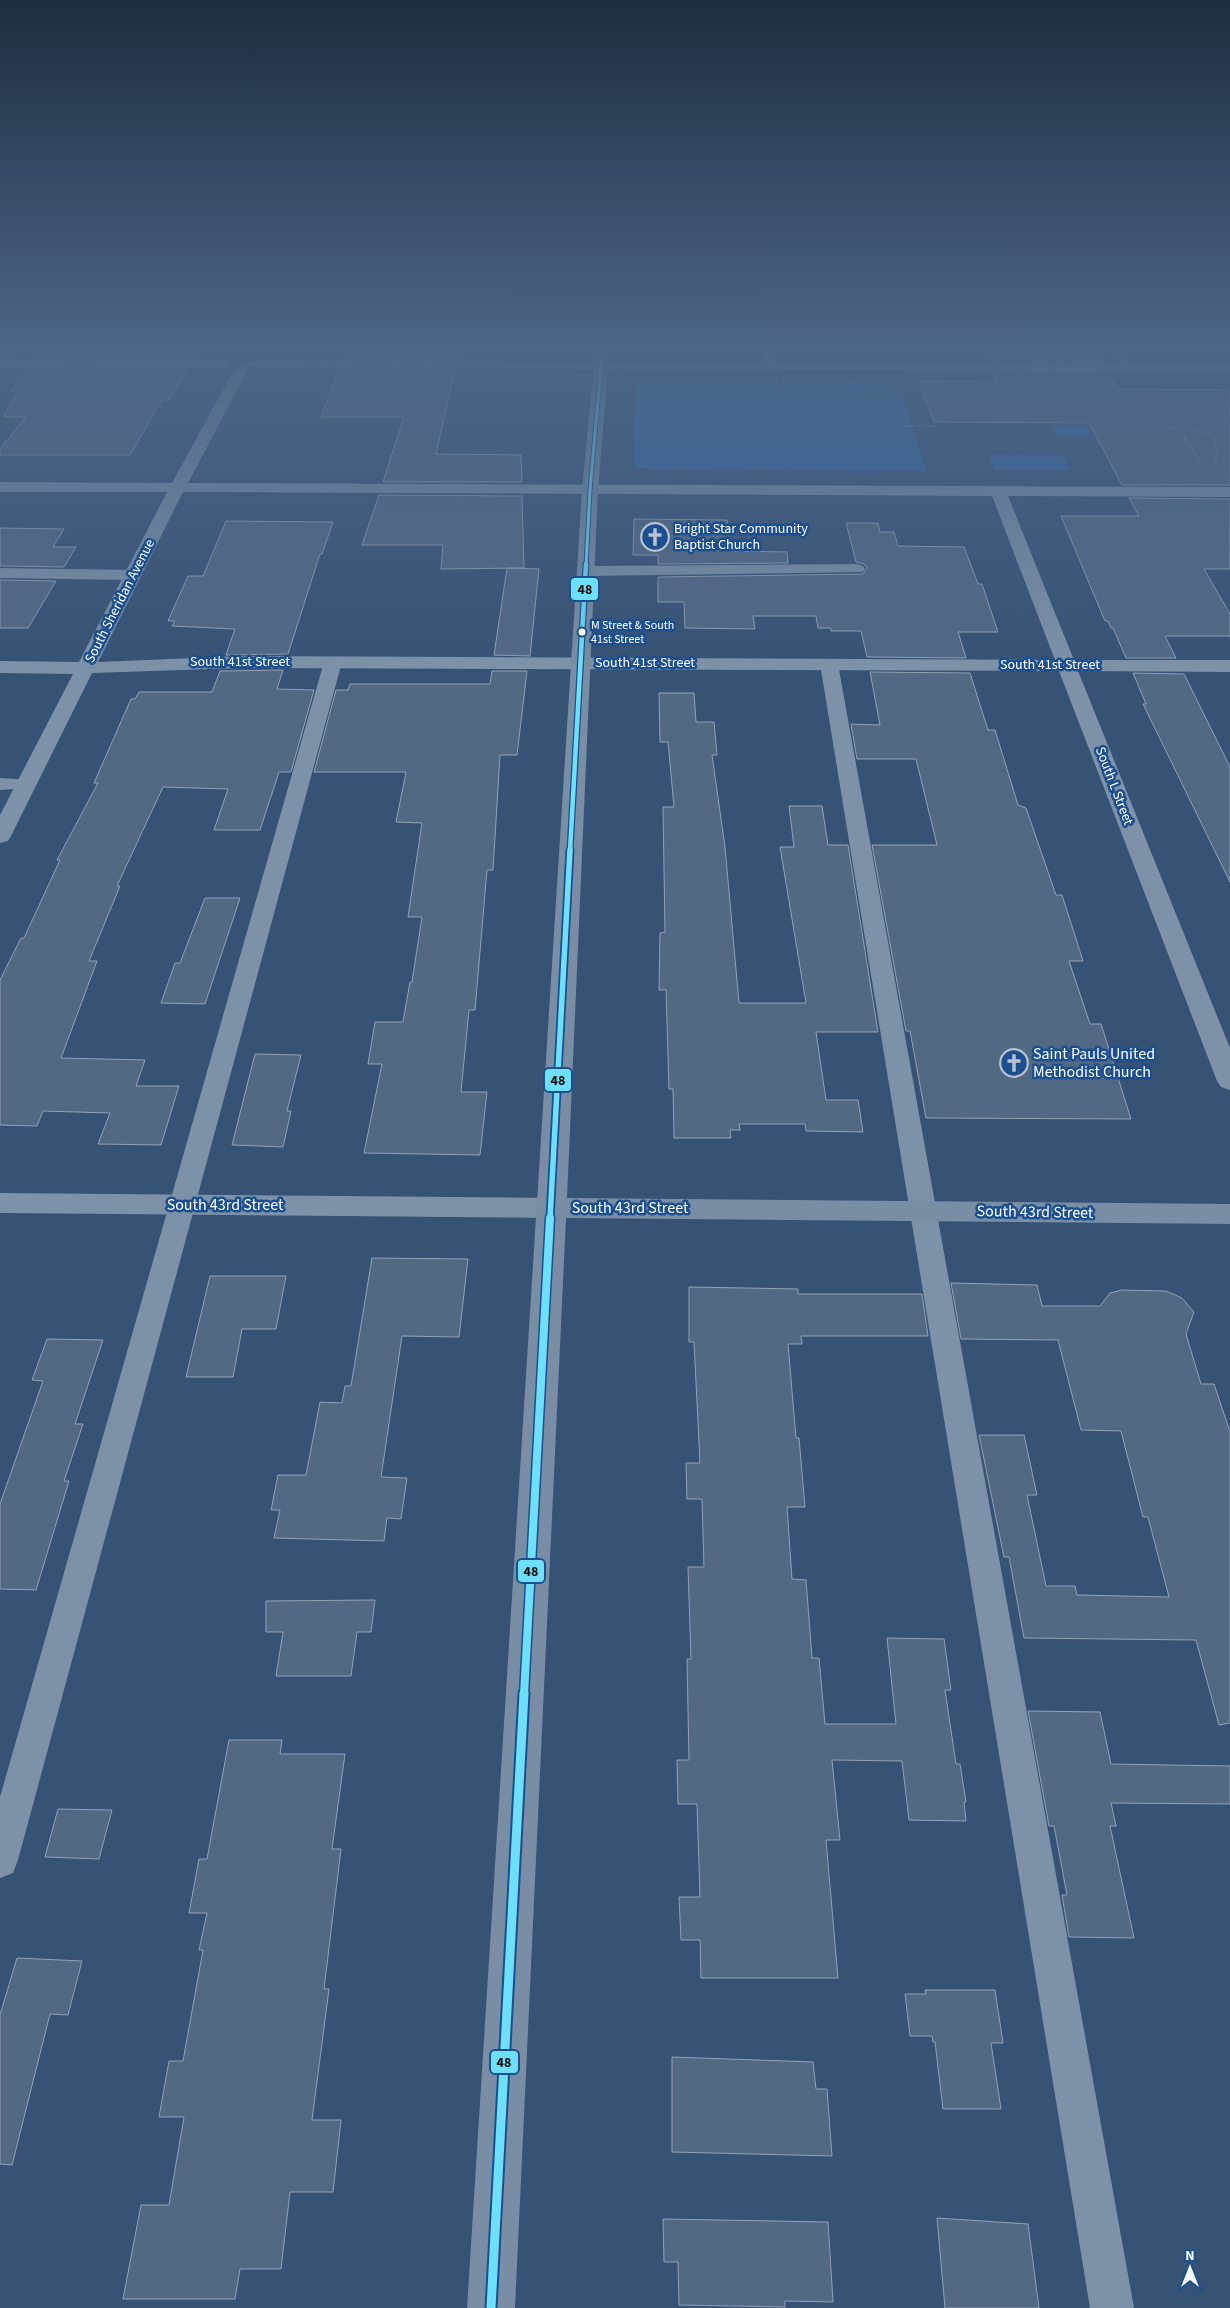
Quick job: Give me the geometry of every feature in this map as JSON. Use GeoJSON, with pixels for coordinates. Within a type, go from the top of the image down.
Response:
{"type":"FeatureCollection","features":[{"type":"Feature","properties":{"kind":"street","name":"South Sheridan Avenue"},"geometry":{"type":"LineString","coordinates":[[0,836],[197,452]]}},
{"type":"Feature","properties":{"kind":"street"},"geometry":{"type":"LineString","coordinates":[[491,2308],[593,452]]}},
{"type":"Feature","properties":{"kind":"street"},"geometry":{"type":"LineString","coordinates":[[0,487],[1230,492]]}},
{"type":"Feature","properties":{"kind":"street","name":"South L Street"},"geometry":{"type":"LineString","coordinates":[[998,491],[1230,1081]]}},
{"type":"Feature","properties":{"kind":"street","name":"South 41st Street"},"geometry":{"type":"LineString","coordinates":[[0,667],[87,668],[206,662],[1230,666]]}},
{"type":"Feature","properties":{"kind":"street","name":"South 43rd Street"},"geometry":{"type":"LineString","coordinates":[[0,1203],[1230,1214]]}},
{"type":"Feature","properties":{"kind":"lane"},"geometry":{"type":"LineString","coordinates":[[586,571],[857,569]]}},
{"type":"Feature","properties":{"kind":"lane"},"geometry":{"type":"LineString","coordinates":[[0,572],[133,575]]}},
{"type":"Feature","properties":{"kind":"lane"},"geometry":{"type":"LineString","coordinates":[[0,1860],[333,662]]}},
{"type":"Feature","properties":{"kind":"lane"},"geometry":{"type":"LineString","coordinates":[[829,664],[1112,2308]]}},
{"type":"Feature","properties":{"kind":"lane"},"geometry":{"type":"LineString","coordinates":[[0,784],[26,784]]}},
{"type":"Feature","properties":{"kind":"path"},"geometry":{"type":"LineString","coordinates":[[1194,452],[1204,468]]}},
{"type":"Feature","properties":{"kind":"path"},"geometry":{"type":"LineString","coordinates":[[1216,468],[1214,463],[1217,452]]}},
{"type":"Feature","properties":{"kind":"shaded area"},"geometry":{"type":"Polygon","coordinates":[[[634,452],[920,452],[926,471],[640,469],[634,467],[634,452]]]}},
{"type":"Feature","properties":{"kind":"shaded area"},"geometry":{"type":"Polygon","coordinates":[[[989,455],[1063,456],[1070,470],[994,470],[989,455]]]}},
{"type":"Feature","properties":{"kind":"building"},"geometry":{"type":"Polygon","coordinates":[[[0,452],[132,452],[130,455],[0,455],[0,452]]]}},
{"type":"Feature","properties":{"kind":"building"},"geometry":{"type":"Polygon","coordinates":[[[393,452],[521,455],[522,482],[383,482],[393,452]]]}},
{"type":"Feature","properties":{"kind":"building"},"geometry":{"type":"Polygon","coordinates":[[[1104,452],[1230,452],[1230,485],[1122,485],[1104,452]]]}},
{"type":"Feature","properties":{"kind":"building"},"geometry":{"type":"Polygon","coordinates":[[[379,495],[522,496],[524,568],[441,569],[443,545],[362,545],[379,495]]]}},
{"type":"Feature","properties":{"kind":"building"},"geometry":{"type":"Polygon","coordinates":[[[1129,498],[1230,499],[1230,569],[1204,569],[1230,614],[1230,636],[1165,636],[1176,658],[1126,658],[1113,628],[1111,628],[1108,621],[1105,621],[1061,516],[1139,516],[1129,498]]]}},
{"type":"Feature","properties":{"kind":"building"},"geometry":{"type":"Polygon","coordinates":[[[634,519],[727,520],[731,551],[787,552],[788,563],[658,564],[658,555],[633,555],[634,519]]]}},
{"type":"Feature","properties":{"kind":"building"},"geometry":{"type":"Polygon","coordinates":[[[226,521],[333,522],[322,554],[320,554],[288,654],[226,655],[235,629],[172,626],[175,621],[168,621],[188,576],[203,576],[226,521]]]}},
{"type":"Feature","properties":{"kind":"building"},"geometry":{"type":"Polygon","coordinates":[[[846,523],[878,523],[880,532],[894,532],[898,546],[964,547],[978,584],[982,584],[998,632],[958,632],[966,658],[867,657],[861,631],[831,631],[831,628],[818,628],[816,616],[753,616],[755,629],[685,628],[684,602],[658,602],[658,577],[863,574],[867,568],[864,564],[856,562],[846,523]]]}},
{"type":"Feature","properties":{"kind":"building"},"geometry":{"type":"Polygon","coordinates":[[[0,528],[64,529],[53,547],[76,547],[64,567],[0,566],[0,528]]]}},
{"type":"Feature","properties":{"kind":"building"},"geometry":{"type":"Polygon","coordinates":[[[507,568],[539,569],[530,656],[494,655],[507,568]]]}},
{"type":"Feature","properties":{"kind":"building"},"geometry":{"type":"Polygon","coordinates":[[[0,580],[56,581],[28,628],[0,628],[0,580]]]}},
{"type":"Feature","properties":{"kind":"building"},"geometry":{"type":"Polygon","coordinates":[[[283,670],[277,689],[314,690],[291,772],[279,772],[260,830],[214,830],[228,789],[163,787],[117,886],[120,886],[89,961],[97,961],[61,1058],[145,1060],[136,1086],[179,1086],[161,1145],[98,1144],[110,1113],[43,1111],[37,1126],[0,1125],[0,980],[21,938],[24,938],[60,860],[57,860],[98,783],[94,783],[131,699],[135,699],[139,692],[212,692],[220,671],[283,670]]]}},
{"type":"Feature","properties":{"kind":"building"},"geometry":{"type":"Polygon","coordinates":[[[492,671],[527,671],[517,755],[500,755],[493,870],[487,870],[475,1010],[469,1010],[461,1092],[487,1092],[480,1155],[364,1153],[382,1064],[368,1064],[375,1022],[403,1022],[410,982],[412,982],[422,917],[408,917],[422,823],[396,822],[406,772],[314,772],[336,690],[348,690],[350,684],[490,684],[492,671]]]}},
{"type":"Feature","properties":{"kind":"building"},"geometry":{"type":"Polygon","coordinates":[[[870,672],[970,673],[988,730],[995,730],[1018,805],[1026,808],[1056,895],[1062,895],[1083,961],[1069,961],[1090,1024],[1101,1024],[1131,1119],[926,1118],[910,1031],[906,1031],[872,845],[937,845],[916,759],[857,759],[851,724],[880,725],[870,672]]]}},
{"type":"Feature","properties":{"kind":"building"},"geometry":{"type":"Polygon","coordinates":[[[1133,673],[1184,674],[1230,767],[1230,882],[1143,704],[1146,704],[1133,673]]]}},
{"type":"Feature","properties":{"kind":"building"},"geometry":{"type":"Polygon","coordinates":[[[659,693],[694,693],[696,722],[714,722],[717,755],[712,755],[725,847],[739,1003],[806,1003],[780,847],[794,847],[789,806],[822,806],[828,845],[848,845],[878,1032],[816,1032],[826,1100],[858,1100],[863,1132],[806,1131],[805,1124],[739,1124],[740,1130],[730,1130],[731,1138],[674,1138],[673,1089],[669,1089],[666,990],[659,990],[660,933],[665,932],[663,807],[674,807],[668,742],[660,742],[659,693]]]}},
{"type":"Feature","properties":{"kind":"building"},"geometry":{"type":"Polygon","coordinates":[[[205,898],[240,898],[205,1004],[161,1003],[175,963],[180,963],[205,898]]]}},
{"type":"Feature","properties":{"kind":"building"},"geometry":{"type":"Polygon","coordinates":[[[255,1054],[301,1055],[287,1111],[291,1111],[283,1147],[232,1145],[255,1054]]]}},
{"type":"Feature","properties":{"kind":"building"},"geometry":{"type":"Polygon","coordinates":[[[372,1258],[468,1259],[459,1337],[402,1336],[381,1477],[407,1478],[401,1519],[387,1518],[384,1541],[274,1538],[280,1510],[271,1510],[278,1475],[306,1475],[320,1402],[342,1403],[345,1386],[351,1386],[372,1258]]]}},
{"type":"Feature","properties":{"kind":"building"},"geometry":{"type":"Polygon","coordinates":[[[210,1276],[286,1276],[276,1329],[242,1329],[233,1377],[186,1377],[210,1276]]]}},
{"type":"Feature","properties":{"kind":"building"},"geometry":{"type":"Polygon","coordinates":[[[951,1283],[1037,1285],[1042,1306],[1100,1306],[1110,1293],[1122,1290],[1166,1291],[1182,1298],[1194,1312],[1186,1334],[1201,1384],[1214,1384],[1230,1432],[1230,1723],[1219,1725],[1196,1640],[1024,1638],[1009,1557],[1004,1557],[979,1435],[1024,1435],[1037,1495],[1027,1495],[1046,1586],[1075,1586],[1077,1595],[1169,1597],[1148,1517],[1143,1517],[1121,1431],[1081,1430],[1058,1340],[961,1339],[951,1283]]]}},
{"type":"Feature","properties":{"kind":"building"},"geometry":{"type":"Polygon","coordinates":[[[689,1287],[798,1289],[798,1294],[922,1294],[928,1336],[801,1336],[802,1344],[788,1344],[796,1438],[799,1438],[805,1507],[787,1507],[792,1579],[806,1580],[812,1658],[819,1658],[825,1724],[896,1724],[887,1638],[944,1639],[951,1690],[945,1690],[956,1764],[960,1764],[966,1802],[964,1802],[966,1821],[909,1820],[902,1761],[832,1760],[840,1840],[826,1840],[838,1978],[701,1978],[700,1940],[681,1940],[679,1897],[700,1897],[697,1804],[678,1804],[677,1760],[689,1760],[687,1659],[691,1659],[688,1567],[704,1567],[702,1499],[687,1499],[686,1463],[700,1463],[694,1342],[689,1342],[689,1287]]]}},
{"type":"Feature","properties":{"kind":"building"},"geometry":{"type":"Polygon","coordinates":[[[47,1339],[103,1340],[75,1424],[83,1424],[64,1481],[69,1481],[36,1590],[0,1589],[0,1504],[43,1381],[32,1380],[47,1339]]]}},
{"type":"Feature","properties":{"kind":"building"},"geometry":{"type":"Polygon","coordinates":[[[375,1600],[371,1632],[357,1632],[351,1676],[276,1676],[283,1632],[266,1632],[266,1601],[375,1600]]]}},
{"type":"Feature","properties":{"kind":"building"},"geometry":{"type":"Polygon","coordinates":[[[1028,1711],[1100,1712],[1111,1764],[1230,1766],[1230,1804],[1111,1803],[1116,1826],[1110,1826],[1134,1938],[1069,1937],[1062,1895],[1067,1895],[1054,1826],[1049,1826],[1028,1711]]]}},
{"type":"Feature","properties":{"kind":"building"},"geometry":{"type":"Polygon","coordinates":[[[229,1740],[282,1740],[280,1754],[345,1754],[332,1849],[341,1849],[324,1989],[329,1989],[312,2120],[341,2120],[333,2192],[290,2192],[281,2269],[240,2269],[235,2299],[123,2299],[141,2205],[169,2205],[184,2117],[159,2117],[169,2061],[183,2061],[203,1950],[199,1950],[207,1913],[189,1913],[199,1859],[207,1859],[229,1740]]]}},
{"type":"Feature","properties":{"kind":"building"},"geometry":{"type":"Polygon","coordinates":[[[58,1809],[112,1810],[99,1859],[45,1857],[58,1809]]]}},
{"type":"Feature","properties":{"kind":"building"},"geometry":{"type":"Polygon","coordinates":[[[17,1958],[82,1961],[68,2015],[50,2014],[12,2165],[0,2164],[0,2015],[17,1958]]]}},
{"type":"Feature","properties":{"kind":"building"},"geometry":{"type":"Polygon","coordinates":[[[925,1990],[995,1990],[1003,2043],[991,2043],[1001,2109],[943,2109],[935,2042],[933,2042],[932,2036],[910,2036],[905,1994],[926,1994],[925,1990]]]}},
{"type":"Feature","properties":{"kind":"building"},"geometry":{"type":"Polygon","coordinates":[[[672,2057],[813,2062],[816,2089],[827,2089],[832,2156],[672,2152],[672,2057]]]}},
{"type":"Feature","properties":{"kind":"building"},"geometry":{"type":"Polygon","coordinates":[[[937,2218],[1028,2224],[1039,2308],[945,2308],[937,2218]]]}},
{"type":"Feature","properties":{"kind":"building"},"geometry":{"type":"Polygon","coordinates":[[[663,2219],[828,2222],[833,2302],[785,2301],[785,2307],[679,2305],[678,2262],[664,2262],[663,2219]]]}},
{"type":"Feature","properties":{"kind":"transit line","name":"48"},"geometry":{"type":"LineString","coordinates":[[491,2308],[593,452]]}},
{"type":"Feature","properties":{"kind":"place","name":"Bright Star Community Baptist Church"},"geometry":{"type":"Point","coordinates":[655,537]}},
{"type":"Feature","properties":{"kind":"place","name":"M Street & South 41st Street"},"geometry":{"type":"Point","coordinates":[582,632]}},
{"type":"Feature","properties":{"kind":"place","name":"Saint Pauls United Methodist Church"},"geometry":{"type":"Point","coordinates":[1014,1063]}}]}
